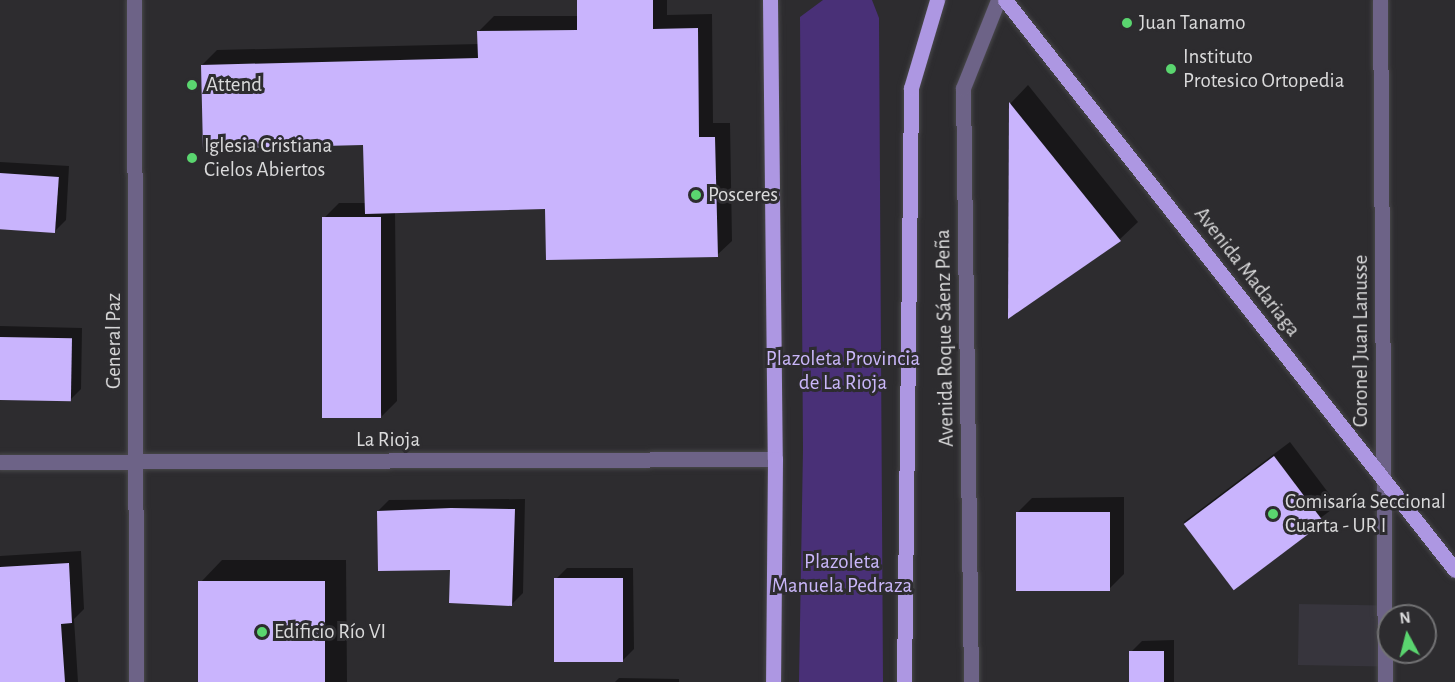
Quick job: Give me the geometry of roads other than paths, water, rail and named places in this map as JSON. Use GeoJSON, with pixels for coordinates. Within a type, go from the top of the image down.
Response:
{"type":"FeatureCollection","features":[{"type":"Feature","properties":{"kind":"main road"},"geometry":{"type":"LineString","coordinates":[[770,0],[775,459],[773,682]]}},
{"type":"Feature","properties":{"kind":"main road","name":"Avenida Roque Sáenz Peña"},"geometry":{"type":"LineString","coordinates":[[904,682],[911,88],[937,0]]}},
{"type":"Feature","properties":{"kind":"main road","name":"Avenida Madariaga"},"geometry":{"type":"LineString","coordinates":[[1005,0],[1455,570]]}},
{"type":"Feature","properties":{"kind":"street","name":"General Paz"},"geometry":{"type":"LineString","coordinates":[[135,0],[136,682]]}},
{"type":"Feature","properties":{"kind":"street","name":"Avenida Roque Sáenz Peña"},"geometry":{"type":"LineString","coordinates":[[971,682],[963,88],[998,0]]}},
{"type":"Feature","properties":{"kind":"street","name":"Coronel Juan Lanusse"},"geometry":{"type":"LineString","coordinates":[[1380,0],[1385,682]]}},
{"type":"Feature","properties":{"kind":"street","name":"La Rioja"},"geometry":{"type":"LineString","coordinates":[[0,462],[775,459]]}},
{"type":"Feature","properties":{"kind":"place","name":"Juan Tanamo"},"geometry":{"type":"Point","coordinates":[1127,23]}},
{"type":"Feature","properties":{"kind":"place","name":"Instituto Protesico Ortopedia"},"geometry":{"type":"Point","coordinates":[1171,69]}},
{"type":"Feature","properties":{"kind":"place","name":"Attend"},"geometry":{"type":"Point","coordinates":[192,85]}},
{"type":"Feature","properties":{"kind":"place","name":"Iglesia Cristiana Cielos Abiertos"},"geometry":{"type":"Point","coordinates":[192,158]}},
{"type":"Feature","properties":{"kind":"place","name":"Posceres"},"geometry":{"type":"Point","coordinates":[696,195]}},
{"type":"Feature","properties":{"kind":"place","name":"Comisaría Seccional Cuarta - UR I"},"geometry":{"type":"Point","coordinates":[1273,514]}},
{"type":"Feature","properties":{"kind":"place","name":"Edificio Río VI"},"geometry":{"type":"Point","coordinates":[262,632]}},
{"type":"Feature","properties":{"kind":"park label","name":"Plazoleta Provincia de La Rioja"},"geometry":{"type":"Point","coordinates":[843,371]}},
{"type":"Feature","properties":{"kind":"park label","name":"Plazoleta Manuela Pedraza"},"geometry":{"type":"Point","coordinates":[842,574]}}]}
